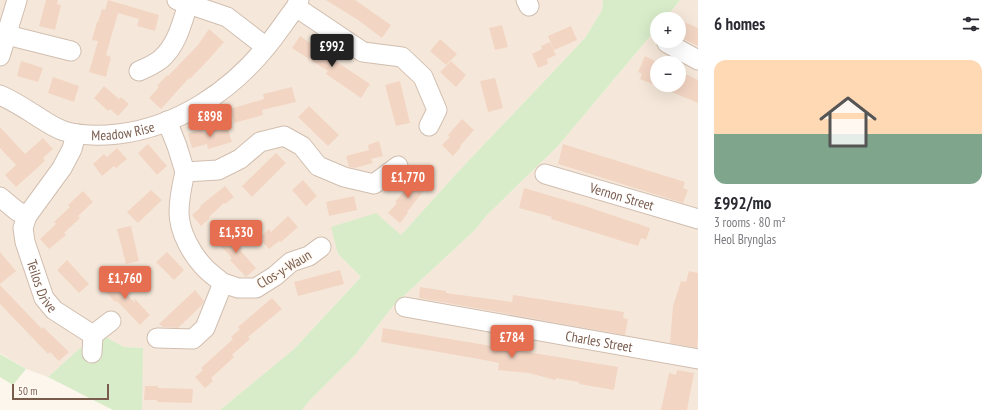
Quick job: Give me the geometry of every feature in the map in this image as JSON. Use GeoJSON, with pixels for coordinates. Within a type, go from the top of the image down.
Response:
{"type":"FeatureCollection","features":[{"type":"Feature","properties":{"kind":"street"},"geometry":{"type":"LineString","coordinates":[[0,56],[8,35],[17,0]]}},
{"type":"Feature","properties":{"kind":"street"},"geometry":{"type":"LineString","coordinates":[[139,71],[160,60],[171,47],[178,33],[183,2],[227,17],[266,47]]}},
{"type":"Feature","properties":{"kind":"street"},"geometry":{"type":"LineString","coordinates":[[298,4],[363,52],[402,57],[423,77],[438,110],[429,126]]}},
{"type":"Feature","properties":{"kind":"street","name":"Meadow Rise"},"geometry":{"type":"LineString","coordinates":[[0,95],[51,125],[76,134],[104,135],[140,130],[167,121],[192,110],[212,98],[240,74],[266,47],[298,4]]}},
{"type":"Feature","properties":{"kind":"street"},"geometry":{"type":"LineString","coordinates":[[8,35],[60,53]]}},
{"type":"Feature","properties":{"kind":"street"},"geometry":{"type":"LineString","coordinates":[[677,48],[698,60]]}},
{"type":"Feature","properties":{"kind":"street","name":"Clos-y-Waun"},"geometry":{"type":"LineString","coordinates":[[167,121],[185,172],[181,189],[179,213],[183,232],[192,251],[206,269],[223,283],[238,288],[256,288],[275,276],[291,262],[309,256],[321,246]]}},
{"type":"Feature","properties":{"kind":"street","name":"Teilos Drive"},"geometry":{"type":"LineString","coordinates":[[76,134],[72,149],[62,168],[27,216],[23,228],[24,242],[44,298],[54,310],[92,344],[111,321]]}},
{"type":"Feature","properties":{"kind":"street"},"geometry":{"type":"LineString","coordinates":[[185,172],[218,170],[240,159],[260,142],[284,136],[302,146],[318,166],[344,177],[374,184],[398,166]]}},
{"type":"Feature","properties":{"kind":"street","name":"Vernon Street"},"geometry":{"type":"LineString","coordinates":[[545,174],[698,219]]}},
{"type":"Feature","properties":{"kind":"street"},"geometry":{"type":"LineString","coordinates":[[0,197],[27,216]]}},
{"type":"Feature","properties":{"kind":"street"},"geometry":{"type":"LineString","coordinates":[[157,338],[193,339],[205,328],[223,283]]}},
{"type":"Feature","properties":{"kind":"street","name":"Charles Street"},"geometry":{"type":"LineString","coordinates":[[405,307],[698,359]]}},
{"type":"Feature","properties":{"kind":"shaded area"},"geometry":{"type":"Polygon","coordinates":[[[0,0],[603,0],[602,10],[585,38],[456,174],[401,235],[338,254],[361,277],[294,349],[220,410],[142,410],[142,348],[124,347],[104,336],[79,349],[48,377],[26,369],[0,353],[0,0]]]}},
{"type":"Feature","properties":{"kind":"shaded area"},"geometry":{"type":"Polygon","coordinates":[[[680,0],[698,0],[698,410],[302,410],[356,354],[393,306],[475,230],[487,215],[558,146],[650,36],[650,48],[686,48],[686,12],[671,12],[680,0]]]}},
{"type":"Feature","properties":{"kind":"green space"},"geometry":{"type":"Polygon","coordinates":[[[603,0],[680,0],[671,12],[650,12],[650,36],[558,146],[487,215],[475,230],[393,306],[356,354],[302,410],[220,410],[294,349],[361,277],[338,254],[331,227],[376,213],[401,235],[456,174],[585,38],[602,10],[603,0]]]}},
{"type":"Feature","properties":{"kind":"green space"},"geometry":{"type":"Polygon","coordinates":[[[104,336],[124,347],[143,348],[142,410],[113,410],[48,377],[79,349],[104,336]]]}},
{"type":"Feature","properties":{"kind":"green space"},"geometry":{"type":"Polygon","coordinates":[[[0,354],[26,369],[13,385],[0,377],[0,354]]]}},
{"type":"Feature","properties":{"kind":"building"},"geometry":{"type":"Polygon","coordinates":[[[46,0],[58,0],[57,4],[61,5],[55,30],[39,26],[46,0]]]}},
{"type":"Feature","properties":{"kind":"building"},"geometry":{"type":"Polygon","coordinates":[[[108,0],[159,15],[155,31],[137,26],[139,19],[118,13],[106,55],[111,57],[106,77],[89,72],[98,41],[92,40],[102,9],[105,10],[108,0]]]}},
{"type":"Feature","properties":{"kind":"building"},"geometry":{"type":"Polygon","coordinates":[[[326,0],[355,0],[391,25],[382,38],[358,20],[326,0]]]}},
{"type":"Feature","properties":{"kind":"building"},"geometry":{"type":"Polygon","coordinates":[[[686,23],[698,28],[698,46],[686,40],[686,23]]]}},
{"type":"Feature","properties":{"kind":"building"},"geometry":{"type":"Polygon","coordinates":[[[502,25],[508,47],[495,50],[489,28],[502,25]]]}},
{"type":"Feature","properties":{"kind":"building"},"geometry":{"type":"Polygon","coordinates":[[[571,26],[577,40],[554,50],[548,36],[571,26]]]}},
{"type":"Feature","properties":{"kind":"building"},"geometry":{"type":"Polygon","coordinates":[[[209,29],[224,42],[161,109],[149,98],[167,75],[168,76],[198,45],[209,29]]]}},
{"type":"Feature","properties":{"kind":"building"},"geometry":{"type":"Polygon","coordinates":[[[300,36],[370,84],[361,98],[326,74],[328,71],[292,48],[300,36]]]}},
{"type":"Feature","properties":{"kind":"building"},"geometry":{"type":"Polygon","coordinates":[[[440,39],[457,54],[446,65],[430,51],[440,39]]]}},
{"type":"Feature","properties":{"kind":"building"},"geometry":{"type":"Polygon","coordinates":[[[550,42],[556,55],[547,59],[548,64],[538,68],[532,54],[542,49],[541,46],[550,42]]]}},
{"type":"Feature","properties":{"kind":"building"},"geometry":{"type":"Polygon","coordinates":[[[645,56],[650,58],[650,83],[640,79],[642,74],[638,72],[645,56]]]}},
{"type":"Feature","properties":{"kind":"building"},"geometry":{"type":"Polygon","coordinates":[[[21,61],[43,68],[38,82],[17,76],[21,61]]]}},
{"type":"Feature","properties":{"kind":"building"},"geometry":{"type":"Polygon","coordinates":[[[451,61],[466,75],[456,87],[440,72],[451,61]]]}},
{"type":"Feature","properties":{"kind":"building"},"geometry":{"type":"Polygon","coordinates":[[[686,74],[698,80],[698,103],[671,92],[686,92],[686,74]]]}},
{"type":"Feature","properties":{"kind":"building"},"geometry":{"type":"Polygon","coordinates":[[[53,77],[79,86],[74,102],[48,93],[53,77]]]}},
{"type":"Feature","properties":{"kind":"building"},"geometry":{"type":"Polygon","coordinates":[[[495,78],[503,108],[488,112],[480,81],[495,78]]]}},
{"type":"Feature","properties":{"kind":"building"},"geometry":{"type":"Polygon","coordinates":[[[400,81],[410,123],[396,126],[385,85],[400,81]]]}},
{"type":"Feature","properties":{"kind":"building"},"geometry":{"type":"Polygon","coordinates":[[[104,86],[119,99],[121,97],[129,104],[118,116],[110,109],[108,111],[94,98],[104,86]]]}},
{"type":"Feature","properties":{"kind":"building"},"geometry":{"type":"Polygon","coordinates":[[[292,87],[296,102],[262,110],[263,115],[234,123],[230,109],[264,99],[263,94],[292,87]]]}},
{"type":"Feature","properties":{"kind":"building"},"geometry":{"type":"Polygon","coordinates":[[[309,106],[339,135],[328,146],[298,117],[309,106]]]}},
{"type":"Feature","properties":{"kind":"building"},"geometry":{"type":"Polygon","coordinates":[[[462,119],[474,130],[453,156],[442,145],[450,137],[448,135],[462,119]]]}},
{"type":"Feature","properties":{"kind":"building"},"geometry":{"type":"Polygon","coordinates":[[[227,126],[232,142],[208,149],[207,144],[192,148],[188,134],[202,129],[204,133],[227,126]]]}},
{"type":"Feature","properties":{"kind":"building"},"geometry":{"type":"Polygon","coordinates":[[[0,127],[25,154],[43,138],[53,149],[43,158],[45,161],[16,187],[5,175],[16,165],[0,148],[0,127]]]}},
{"type":"Feature","properties":{"kind":"building"},"geometry":{"type":"Polygon","coordinates":[[[379,141],[383,156],[371,159],[373,163],[355,168],[349,167],[346,156],[369,150],[368,145],[379,141]]]}},
{"type":"Feature","properties":{"kind":"building"},"geometry":{"type":"Polygon","coordinates":[[[148,144],[167,166],[157,175],[138,153],[148,144]]]}},
{"type":"Feature","properties":{"kind":"building"},"geometry":{"type":"Polygon","coordinates":[[[563,144],[685,182],[683,188],[688,190],[683,203],[558,164],[563,144]]]}},
{"type":"Feature","properties":{"kind":"building"},"geometry":{"type":"Polygon","coordinates":[[[117,148],[127,159],[116,168],[114,166],[102,176],[93,164],[104,154],[107,157],[117,148]]]}},
{"type":"Feature","properties":{"kind":"building"},"geometry":{"type":"Polygon","coordinates":[[[276,153],[286,163],[252,197],[242,186],[276,153]]]}},
{"type":"Feature","properties":{"kind":"building"},"geometry":{"type":"Polygon","coordinates":[[[417,175],[428,185],[400,223],[388,213],[417,175]]]}},
{"type":"Feature","properties":{"kind":"building"},"geometry":{"type":"Polygon","coordinates":[[[303,180],[317,196],[306,206],[292,190],[303,180]]]}},
{"type":"Feature","properties":{"kind":"building"},"geometry":{"type":"Polygon","coordinates":[[[225,186],[234,197],[225,204],[224,203],[201,226],[192,215],[201,207],[200,206],[225,186]]]}},
{"type":"Feature","properties":{"kind":"building"},"geometry":{"type":"Polygon","coordinates":[[[524,188],[582,205],[650,228],[646,240],[641,238],[638,246],[551,219],[552,217],[519,208],[524,188]]]}},
{"type":"Feature","properties":{"kind":"building"},"geometry":{"type":"Polygon","coordinates":[[[151,190],[162,200],[138,223],[127,212],[151,190]]]}},
{"type":"Feature","properties":{"kind":"building"},"geometry":{"type":"Polygon","coordinates":[[[83,191],[93,202],[78,216],[80,218],[64,233],[66,235],[49,249],[40,239],[56,224],[54,222],[70,207],[68,205],[83,191]]]}},
{"type":"Feature","properties":{"kind":"building"},"geometry":{"type":"Polygon","coordinates":[[[354,196],[357,210],[329,216],[326,202],[354,196]]]}},
{"type":"Feature","properties":{"kind":"building"},"geometry":{"type":"Polygon","coordinates":[[[288,216],[298,227],[281,242],[279,241],[269,249],[259,238],[269,229],[271,232],[288,216]]]}},
{"type":"Feature","properties":{"kind":"building"},"geometry":{"type":"Polygon","coordinates":[[[131,226],[139,261],[126,264],[117,229],[131,226]]]}},
{"type":"Feature","properties":{"kind":"building"},"geometry":{"type":"Polygon","coordinates":[[[226,231],[256,268],[246,277],[230,260],[232,258],[216,241],[226,231]]]}},
{"type":"Feature","properties":{"kind":"building"},"geometry":{"type":"Polygon","coordinates":[[[0,252],[16,271],[0,284],[0,252]]]}},
{"type":"Feature","properties":{"kind":"building"},"geometry":{"type":"Polygon","coordinates":[[[167,252],[184,270],[174,280],[156,262],[167,252]]]}},
{"type":"Feature","properties":{"kind":"building"},"geometry":{"type":"Polygon","coordinates":[[[67,260],[89,284],[79,293],[57,270],[67,260]]]}},
{"type":"Feature","properties":{"kind":"building"},"geometry":{"type":"Polygon","coordinates":[[[340,270],[344,284],[298,296],[294,282],[340,270]]]}},
{"type":"Feature","properties":{"kind":"building"},"geometry":{"type":"Polygon","coordinates":[[[689,271],[698,273],[697,348],[670,343],[673,306],[681,281],[686,282],[689,271]]]}},
{"type":"Feature","properties":{"kind":"building"},"geometry":{"type":"Polygon","coordinates":[[[108,275],[135,303],[134,298],[150,315],[140,325],[117,301],[115,302],[99,284],[108,275]]]}},
{"type":"Feature","properties":{"kind":"building"},"geometry":{"type":"Polygon","coordinates":[[[0,285],[42,329],[43,327],[69,352],[59,361],[50,352],[48,354],[0,304],[0,285]]]}},
{"type":"Feature","properties":{"kind":"building"},"geometry":{"type":"Polygon","coordinates":[[[420,287],[446,291],[446,293],[512,302],[513,295],[624,312],[623,318],[628,319],[625,335],[419,298],[420,287]]]}},
{"type":"Feature","properties":{"kind":"building"},"geometry":{"type":"Polygon","coordinates":[[[195,290],[204,301],[202,305],[178,328],[163,327],[159,324],[195,290]]]}},
{"type":"Feature","properties":{"kind":"building"},"geometry":{"type":"Polygon","coordinates":[[[272,298],[282,309],[248,337],[250,339],[232,355],[234,357],[211,378],[213,381],[205,388],[195,377],[203,370],[201,368],[233,339],[231,337],[240,329],[238,327],[272,298]]]}},
{"type":"Feature","properties":{"kind":"building"},"geometry":{"type":"Polygon","coordinates":[[[383,328],[618,367],[614,390],[579,384],[579,382],[568,380],[556,378],[555,380],[529,373],[498,370],[499,363],[381,342],[383,328]]]}},
{"type":"Feature","properties":{"kind":"building"},"geometry":{"type":"Polygon","coordinates":[[[677,370],[694,373],[687,410],[661,410],[669,373],[676,375],[677,370]]]}},
{"type":"Feature","properties":{"kind":"building"},"geometry":{"type":"Polygon","coordinates":[[[145,386],[193,389],[192,403],[144,400],[145,386]]]}}]}
